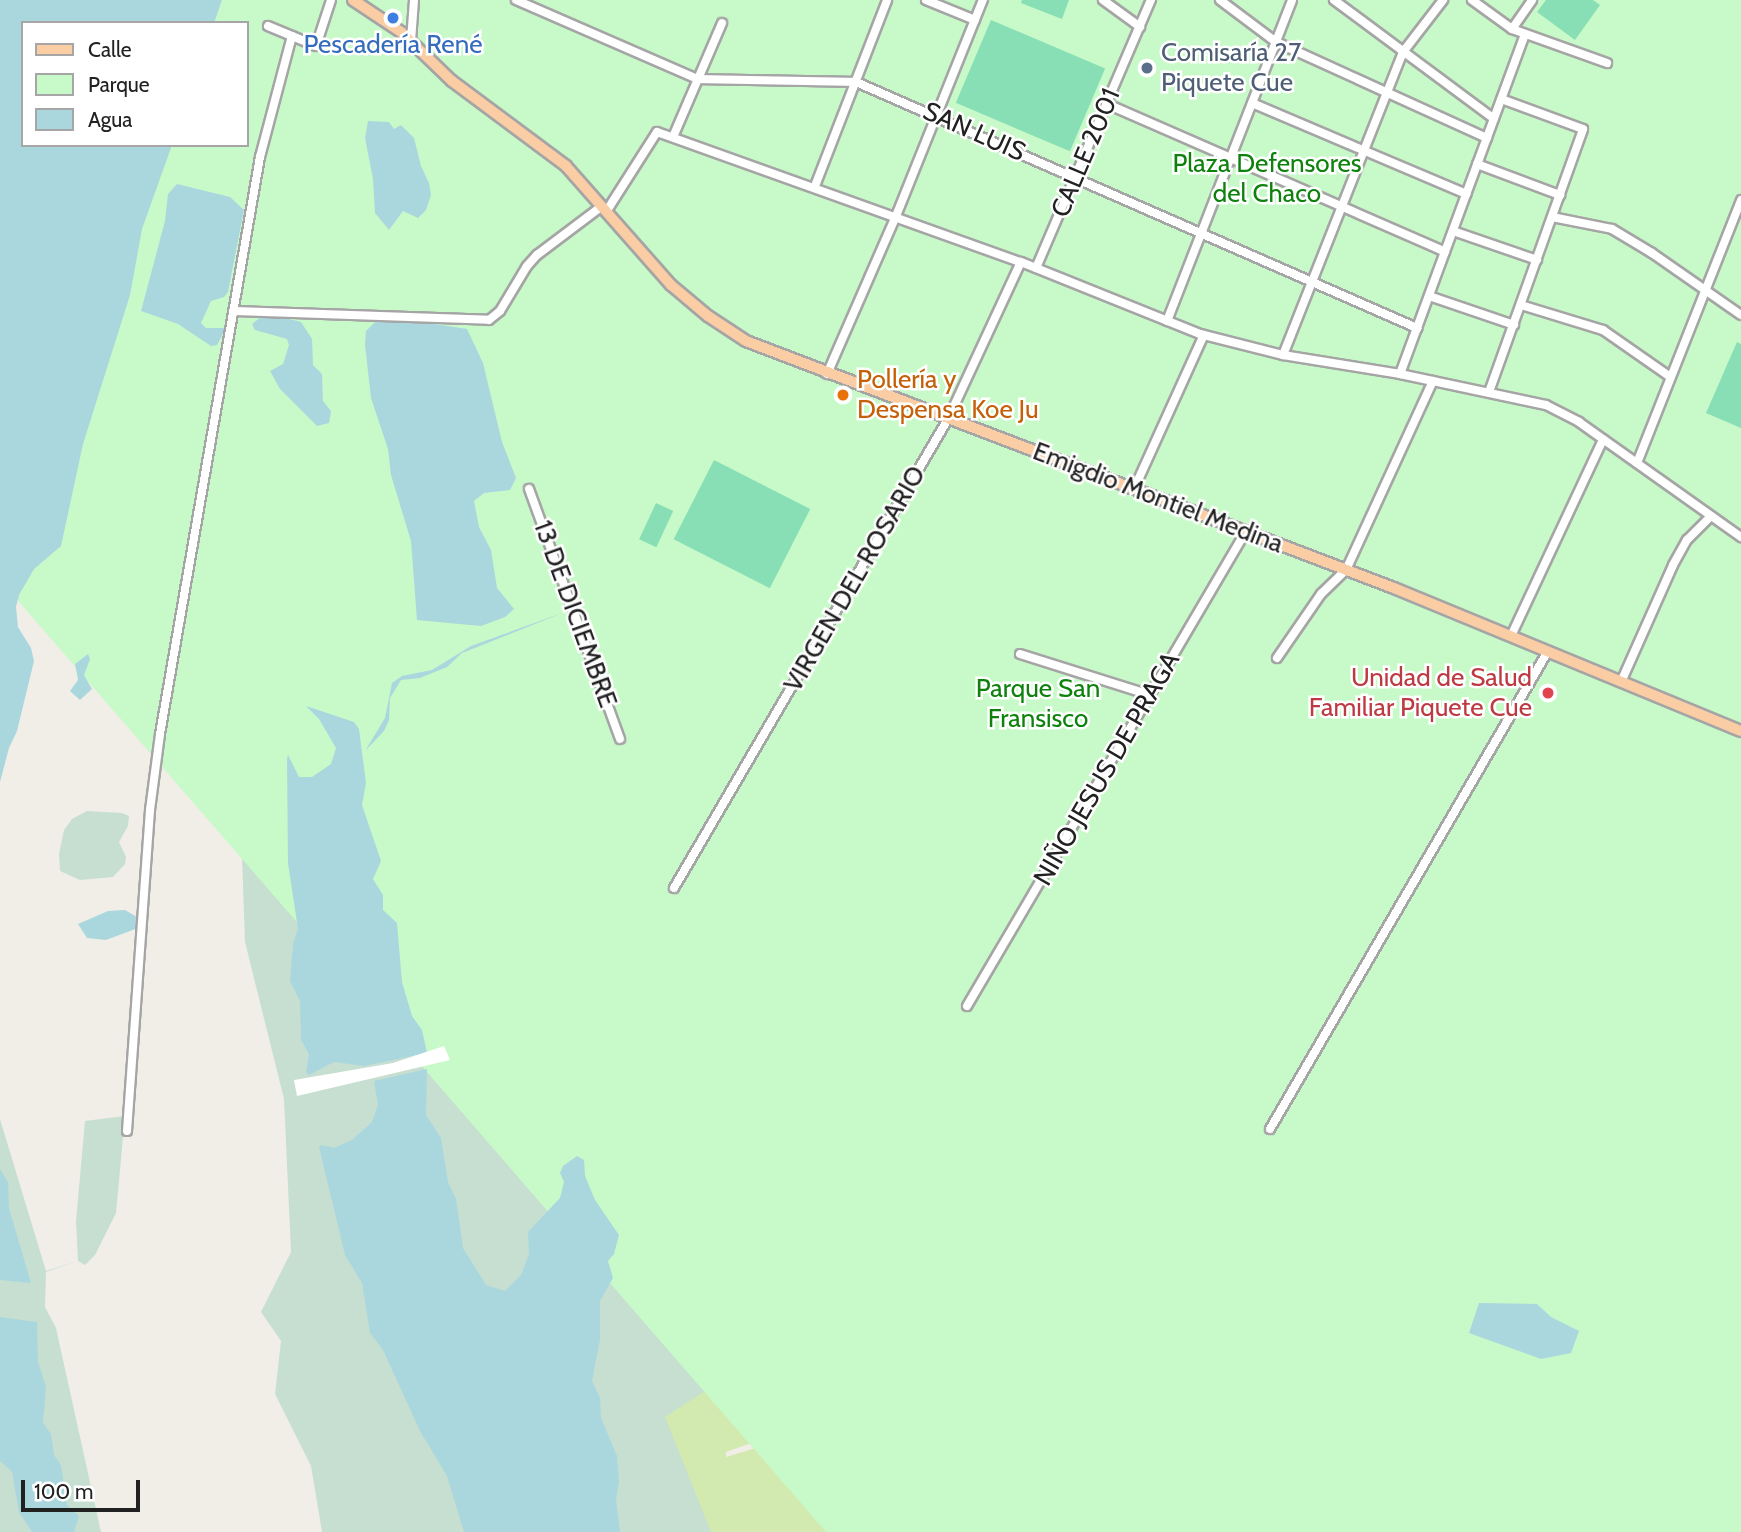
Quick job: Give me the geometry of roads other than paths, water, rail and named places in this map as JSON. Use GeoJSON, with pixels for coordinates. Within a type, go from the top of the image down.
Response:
{"type":"FeatureCollection","features":[{"type":"Feature","properties":{"kind":"main road","name":"Emigdio Montiel Medina"},"geometry":{"type":"LineString","coordinates":[[353,0],[411,41],[486,110],[566,166],[671,285],[708,316],[746,341],[1346,570],[1741,731]]}},
{"type":"Feature","properties":{"kind":"street"},"geometry":{"type":"LineString","coordinates":[[268,26],[316,46],[331,0]]}},
{"type":"Feature","properties":{"kind":"street"},"geometry":{"type":"LineString","coordinates":[[411,41],[414,0]]}},
{"type":"Feature","properties":{"kind":"street","name":"SAN LUIS"},"geometry":{"type":"LineString","coordinates":[[516,0],[698,79],[856,82],[1417,328]]}},
{"type":"Feature","properties":{"kind":"street"},"geometry":{"type":"LineString","coordinates":[[815,186],[887,0]]}},
{"type":"Feature","properties":{"kind":"street"},"geometry":{"type":"LineString","coordinates":[[926,0],[975,20]]}},
{"type":"Feature","properties":{"kind":"street"},"geometry":{"type":"LineString","coordinates":[[827,374],[896,216],[982,0]]}},
{"type":"Feature","properties":{"kind":"street"},"geometry":{"type":"LineString","coordinates":[[1103,0],[1140,27]]}},
{"type":"Feature","properties":{"kind":"street","name":"CALLE 2001"},"geometry":{"type":"LineString","coordinates":[[1036,268],[1151,0]]}},
{"type":"Feature","properties":{"kind":"street"},"geometry":{"type":"LineString","coordinates":[[1220,0],[1276,42],[1487,138]]}},
{"type":"Feature","properties":{"kind":"street"},"geometry":{"type":"LineString","coordinates":[[1167,321],[1292,0]]}},
{"type":"Feature","properties":{"kind":"street"},"geometry":{"type":"LineString","coordinates":[[1334,0],[1494,119]]}},
{"type":"Feature","properties":{"kind":"street"},"geometry":{"type":"LineString","coordinates":[[1283,355],[1310,281],[1403,52],[1443,0]]}},
{"type":"Feature","properties":{"kind":"street"},"geometry":{"type":"LineString","coordinates":[[1472,0],[1512,29],[1607,63]]}},
{"type":"Feature","properties":{"kind":"street"},"geometry":{"type":"LineString","coordinates":[[1512,29],[1532,0]]}},
{"type":"Feature","properties":{"kind":"street"},"geometry":{"type":"LineString","coordinates":[[674,134],[722,23]]}},
{"type":"Feature","properties":{"kind":"street"},"geometry":{"type":"LineString","coordinates":[[1400,374],[1525,35]]}},
{"type":"Feature","properties":{"kind":"street"},"geometry":{"type":"LineString","coordinates":[[127,1131],[154,782],[260,158],[292,36]]}},
{"type":"Feature","properties":{"kind":"street"},"geometry":{"type":"LineString","coordinates":[[1489,392],[1583,130],[1501,99]]}},
{"type":"Feature","properties":{"kind":"street"},"geometry":{"type":"LineString","coordinates":[[1252,103],[1466,194]]}},
{"type":"Feature","properties":{"kind":"street"},"geometry":{"type":"LineString","coordinates":[[1107,104],[1445,252]]}},
{"type":"Feature","properties":{"kind":"street"},"geometry":{"type":"LineString","coordinates":[[235,311],[489,320],[500,312],[527,266],[537,255],[604,209],[657,132],[674,134],[1021,262],[1204,335],[1283,355],[1400,374],[1546,405],[1579,422],[1739,536],[1741,523]]}},
{"type":"Feature","properties":{"kind":"street"},"geometry":{"type":"LineString","coordinates":[[1477,164],[1560,195]]}},
{"type":"Feature","properties":{"kind":"street"},"geometry":{"type":"LineString","coordinates":[[1637,463],[1669,376],[1741,200]]}},
{"type":"Feature","properties":{"kind":"street"},"geometry":{"type":"LineString","coordinates":[[1552,217],[1612,229],[1652,253],[1741,315]]}},
{"type":"Feature","properties":{"kind":"street"},"geometry":{"type":"LineString","coordinates":[[1452,231],[1537,260]]}},
{"type":"Feature","properties":{"kind":"street","name":"VIRGEN DEL ROSARIO"},"geometry":{"type":"LineString","coordinates":[[674,888],[948,419],[1021,262]]}},
{"type":"Feature","properties":{"kind":"street"},"geometry":{"type":"LineString","coordinates":[[1429,296],[1514,325]]}},
{"type":"Feature","properties":{"kind":"street"},"geometry":{"type":"LineString","coordinates":[[1521,305],[1603,330],[1669,376]]}},
{"type":"Feature","properties":{"kind":"street"},"geometry":{"type":"LineString","coordinates":[[1134,489],[1204,335]]}},
{"type":"Feature","properties":{"kind":"street"},"geometry":{"type":"LineString","coordinates":[[1277,658],[1321,594],[1346,570],[1433,381]]}},
{"type":"Feature","properties":{"kind":"street"},"geometry":{"type":"LineString","coordinates":[[1511,636],[1603,440]]}},
{"type":"Feature","properties":{"kind":"street","name":"13 DE DICIEMBRE"},"geometry":{"type":"LineString","coordinates":[[529,489],[620,739]]}},
{"type":"Feature","properties":{"kind":"street"},"geometry":{"type":"LineString","coordinates":[[1621,682],[1673,565],[1688,540],[1711,516]]}},
{"type":"Feature","properties":{"kind":"street","name":"NIÑO JESUS DE PRAGA"},"geometry":{"type":"LineString","coordinates":[[967,1006],[1246,531]]}},
{"type":"Feature","properties":{"kind":"street"},"geometry":{"type":"LineString","coordinates":[[1270,1129],[1548,651]]}},
{"type":"Feature","properties":{"kind":"street"},"geometry":{"type":"LineString","coordinates":[[1020,654],[1150,695]]}},
{"type":"Feature","properties":{"kind":"water"},"geometry":{"type":"Polygon","coordinates":[[[0,0],[222,0],[215,21],[21,21],[21,147],[171,147],[142,229],[130,295],[83,444],[61,546],[34,569],[19,595],[16,607],[18,627],[31,648],[34,661],[17,731],[9,748],[0,782],[0,0]]]}},
{"type":"Feature","properties":{"kind":"water"},"geometry":{"type":"Polygon","coordinates":[[[368,121],[389,122],[394,129],[401,125],[414,138],[421,166],[429,183],[431,195],[426,210],[418,218],[403,211],[389,230],[375,213],[373,179],[365,138],[368,121]]]}},
{"type":"Feature","properties":{"kind":"water"},"geometry":{"type":"Polygon","coordinates":[[[177,184],[230,197],[244,210],[228,292],[224,297],[211,301],[201,323],[206,328],[226,328],[217,345],[211,346],[178,324],[141,311],[165,221],[168,194],[177,184]]]}},
{"type":"Feature","properties":{"kind":"water"},"geometry":{"type":"Polygon","coordinates":[[[262,316],[301,322],[312,339],[313,365],[322,374],[323,401],[331,411],[329,423],[317,426],[280,389],[270,371],[283,364],[289,345],[287,339],[255,330],[252,324],[262,316]]]}},
{"type":"Feature","properties":{"kind":"water"},"geometry":{"type":"Polygon","coordinates":[[[389,317],[467,329],[483,363],[502,442],[516,478],[510,490],[484,493],[474,501],[479,527],[491,550],[497,588],[514,609],[505,617],[481,626],[417,620],[411,541],[391,475],[388,449],[371,398],[365,345],[366,331],[376,321],[389,317]]]}},
{"type":"Feature","properties":{"kind":"water"},"geometry":{"type":"Polygon","coordinates":[[[565,612],[462,653],[447,667],[420,678],[401,680],[390,698],[389,720],[384,731],[365,751],[385,718],[392,683],[402,676],[432,670],[471,646],[565,612]]]}},
{"type":"Feature","properties":{"kind":"water"},"geometry":{"type":"Polygon","coordinates":[[[88,654],[90,659],[84,675],[92,689],[80,700],[70,691],[78,680],[75,664],[88,654]]]}},
{"type":"Feature","properties":{"kind":"water"},"geometry":{"type":"Polygon","coordinates":[[[306,706],[354,722],[359,729],[366,783],[362,805],[381,861],[373,879],[383,895],[383,910],[397,923],[402,982],[412,1016],[422,1030],[427,1053],[364,1066],[334,1062],[309,1075],[306,1073],[309,1054],[301,1040],[300,1001],[290,981],[293,944],[298,929],[288,863],[287,759],[288,755],[299,777],[312,777],[331,764],[336,748],[319,719],[306,706]]]}},
{"type":"Feature","properties":{"kind":"water"},"geometry":{"type":"Polygon","coordinates":[[[125,910],[137,917],[140,923],[138,928],[106,940],[87,938],[78,924],[108,911],[125,910]]]}},
{"type":"Feature","properties":{"kind":"water"},"geometry":{"type":"Polygon","coordinates":[[[427,1069],[426,1115],[441,1138],[448,1182],[456,1199],[463,1248],[486,1285],[505,1291],[521,1275],[529,1254],[528,1232],[560,1198],[564,1182],[560,1173],[563,1166],[577,1156],[584,1160],[585,1176],[595,1200],[619,1235],[614,1254],[608,1261],[613,1278],[600,1301],[600,1340],[592,1381],[600,1398],[601,1418],[617,1456],[619,1481],[616,1500],[620,1532],[464,1532],[447,1476],[420,1431],[383,1350],[370,1333],[362,1283],[345,1255],[319,1147],[321,1145],[334,1148],[352,1140],[372,1122],[378,1105],[374,1081],[427,1069]]]}},
{"type":"Feature","properties":{"kind":"water"},"geometry":{"type":"Polygon","coordinates":[[[0,1169],[8,1182],[9,1208],[31,1283],[0,1280],[0,1169]]]}},
{"type":"Feature","properties":{"kind":"water"},"geometry":{"type":"Polygon","coordinates":[[[1479,1303],[1537,1304],[1551,1317],[1579,1331],[1571,1353],[1541,1359],[1469,1333],[1479,1303]]]}},
{"type":"Feature","properties":{"kind":"water"},"geometry":{"type":"Polygon","coordinates":[[[0,1317],[37,1322],[38,1362],[46,1387],[43,1423],[51,1434],[54,1455],[61,1465],[67,1505],[79,1516],[74,1532],[32,1532],[19,1512],[12,1472],[0,1461],[0,1317]]]}},
{"type":"Feature","properties":{"kind":"place","name":"Pescadería René"},"geometry":{"type":"Point","coordinates":[393,18]}},
{"type":"Feature","properties":{"kind":"place","name":"Comisaría 27 Piquete Cue"},"geometry":{"type":"Point","coordinates":[1147,68]}},
{"type":"Feature","properties":{"kind":"place","name":"Pollería y Despensa Koe Ju"},"geometry":{"type":"Point","coordinates":[843,395]}},
{"type":"Feature","properties":{"kind":"place","name":"Unidad de Salud Familiar Piquete Cue"},"geometry":{"type":"Point","coordinates":[1548,693]}},
{"type":"Feature","properties":{"kind":"park label","name":"Plaza Defensores del Chaco"},"geometry":{"type":"Point","coordinates":[1267,179]}},
{"type":"Feature","properties":{"kind":"park label","name":"Parque San Fransisco"},"geometry":{"type":"Point","coordinates":[1038,704]}}]}
